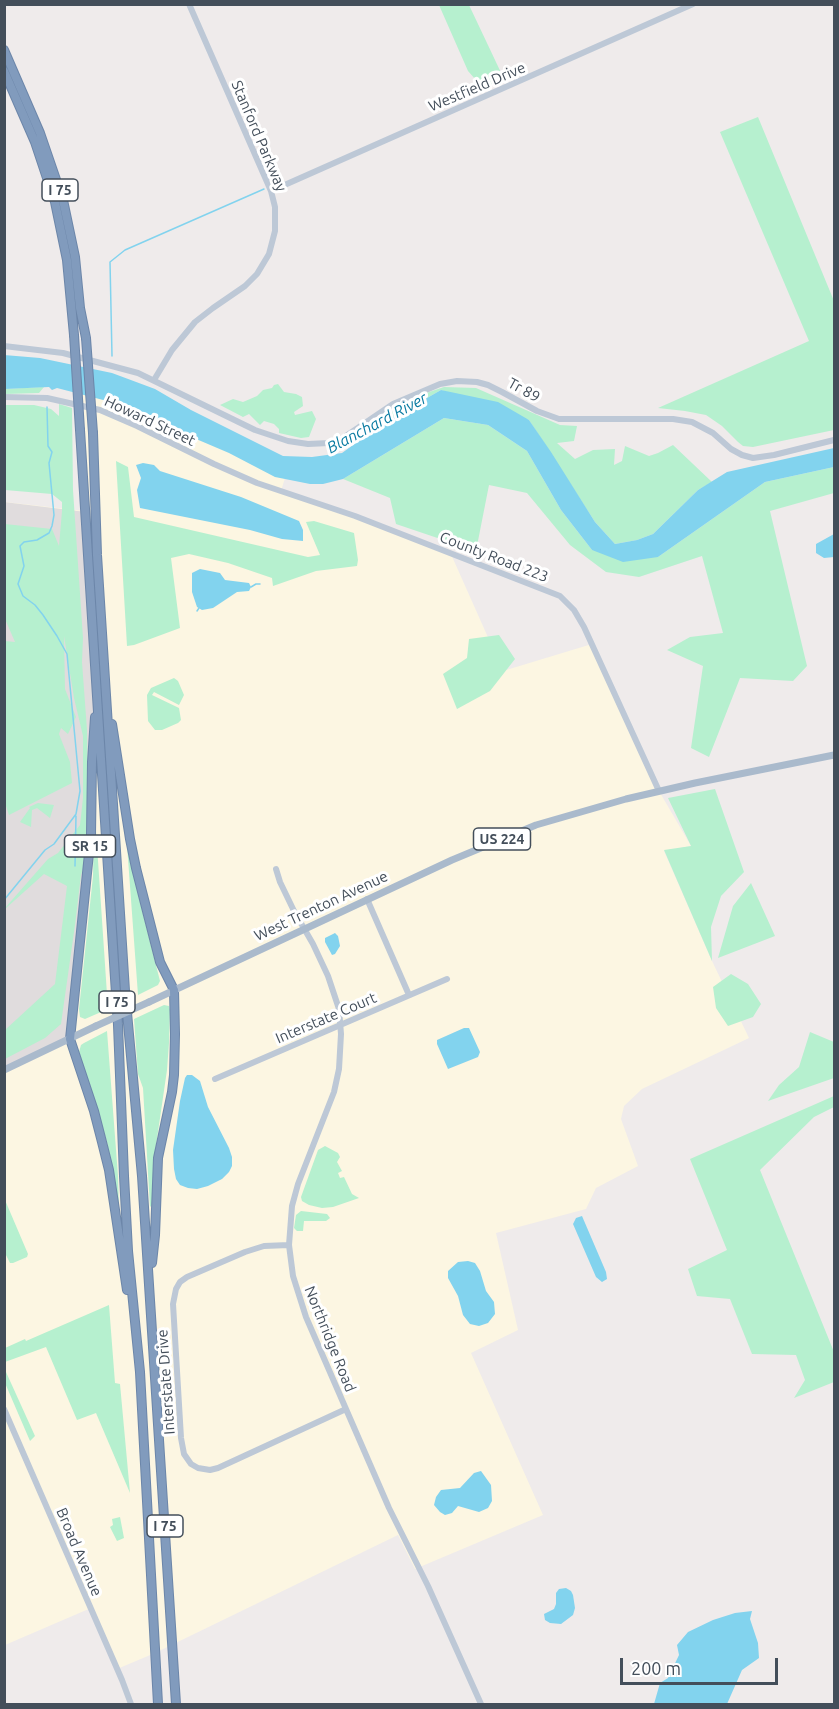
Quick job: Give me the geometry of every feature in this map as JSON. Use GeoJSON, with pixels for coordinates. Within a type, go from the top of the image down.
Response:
{"type":"FeatureCollection","features":[{"type":"Feature","properties":{"kind":"highway","name":"I 75"},"geometry":{"type":"LineString","coordinates":[[4,50],[40,133],[63,200],[73,246],[86,338],[93,433],[97,555],[125,991],[141,1165],[176,1704]]}},
{"type":"Feature","properties":{"kind":"highway","name":"I 75"},"geometry":{"type":"LineString","coordinates":[[4,71],[35,142],[55,202],[67,260],[95,652],[118,1025],[128,1251],[140,1372],[158,1704]]}},
{"type":"Feature","properties":{"kind":"highway","name":"SR 15"},"geometry":{"type":"LineString","coordinates":[[70,1040],[91,834],[95,652]]}},
{"type":"Feature","properties":{"kind":"highway","name":"SR 15"},"geometry":{"type":"LineString","coordinates":[[105,681],[136,868],[160,962],[174,990]]}},
{"type":"Feature","properties":{"kind":"highway"},"geometry":{"type":"LineString","coordinates":[[149,1285],[155,1235],[157,1172],[174,1075],[174,990]]}},
{"type":"Feature","properties":{"kind":"highway"},"geometry":{"type":"LineString","coordinates":[[70,1040],[94,1111],[109,1170],[140,1372]]}},
{"type":"Feature","properties":{"kind":"main road","name":"US 224"},"geometry":{"type":"LineString","coordinates":[[659,791],[834,755]]}},
{"type":"Feature","properties":{"kind":"main road","name":"West Trenton Avenue"},"geometry":{"type":"LineString","coordinates":[[4,1070],[452,860],[536,825],[659,791]]}},
{"type":"Feature","properties":{"kind":"street","name":"Stanford Parkway"},"geometry":{"type":"LineString","coordinates":[[154,380],[172,350],[195,322],[245,286],[261,268],[272,246],[275,231],[275,207],[271,191],[189,4]]}},
{"type":"Feature","properties":{"kind":"street","name":"Westfield Drive"},"geometry":{"type":"LineString","coordinates":[[271,191],[693,4]]}},
{"type":"Feature","properties":{"kind":"street","name":"Tr 89"},"geometry":{"type":"LineString","coordinates":[[4,346],[63,353],[120,367],[154,380],[273,437],[318,445],[344,438],[380,412],[425,389],[447,382],[469,381],[488,386],[537,411],[559,419],[570,421],[673,419],[692,422],[713,433],[731,449],[753,458],[834,440]]}},
{"type":"Feature","properties":{"kind":"street","name":"Howard Street"},"geometry":{"type":"LineString","coordinates":[[4,397],[47,398],[100,410],[214,464]]}},
{"type":"Feature","properties":{"kind":"street","name":"County Road 223"},"geometry":{"type":"LineString","coordinates":[[214,464],[257,483],[356,516],[440,548],[550,591],[564,599],[584,627],[659,791]]}},
{"type":"Feature","properties":{"kind":"street","name":"Northridge Road"},"geometry":{"type":"LineString","coordinates":[[276,869],[280,882],[328,976],[336,998],[341,1025],[341,1057],[337,1081],[295,1195],[290,1218],[289,1245],[293,1276],[300,1303],[389,1508],[428,1586],[481,1704]]}},
{"type":"Feature","properties":{"kind":"street"},"geometry":{"type":"LineString","coordinates":[[368,899],[409,995]]}},
{"type":"Feature","properties":{"kind":"street","name":"Interstate Court"},"geometry":{"type":"LineString","coordinates":[[215,1079],[447,979]]}},
{"type":"Feature","properties":{"kind":"street","name":"Interstate Drive"},"geometry":{"type":"LineString","coordinates":[[289,1245],[264,1246],[245,1252],[187,1277],[176,1289],[173,1304],[181,1438],[184,1454],[188,1461],[198,1468],[210,1470],[218,1468],[346,1409]]}},
{"type":"Feature","properties":{"kind":"street","name":"Broad Avenue"},"geometry":{"type":"LineString","coordinates":[[4,1409],[131,1704]]}},
{"type":"Feature","properties":{"kind":"shaded area"},"geometry":{"type":"Polygon","coordinates":[[[77,384],[288,468],[281,491],[450,552],[503,671],[592,644],[659,791],[691,846],[664,851],[712,961],[749,1038],[642,1089],[624,1106],[621,1119],[638,1166],[596,1188],[586,1209],[496,1233],[518,1330],[471,1353],[543,1515],[415,1569],[398,1535],[155,1653],[117,1669],[91,1608],[5,1645],[5,502],[85,511],[77,384]]]}},
{"type":"Feature","properties":{"kind":"shaded area"},"geometry":{"type":"Polygon","coordinates":[[[4,502],[86,512],[95,715],[92,793],[70,1039],[4,1070],[4,502]]]}},
{"type":"Feature","properties":{"kind":"green space"},"geometry":{"type":"Polygon","coordinates":[[[439,5],[469,5],[504,79],[483,88],[468,71],[439,5]]]}},
{"type":"Feature","properties":{"kind":"green space"},"geometry":{"type":"Polygon","coordinates":[[[758,117],[834,301],[834,430],[753,447],[743,446],[722,426],[706,415],[658,408],[809,341],[720,132],[758,117]]]}},
{"type":"Feature","properties":{"kind":"green space"},"geometry":{"type":"Polygon","coordinates":[[[278,384],[284,392],[302,397],[303,406],[294,412],[295,415],[312,411],[316,419],[309,437],[301,438],[279,433],[279,429],[274,424],[264,421],[260,425],[249,414],[243,417],[220,405],[233,399],[243,402],[278,384]]]}},
{"type":"Feature","properties":{"kind":"green space"},"geometry":{"type":"Polygon","coordinates":[[[44,387],[39,393],[5,394],[4,389],[44,387]]]}},
{"type":"Feature","properties":{"kind":"green space"},"geometry":{"type":"Polygon","coordinates":[[[444,387],[476,388],[560,425],[577,426],[574,441],[557,443],[575,459],[593,450],[615,449],[614,465],[622,461],[625,446],[649,456],[673,445],[712,482],[698,490],[653,534],[615,544],[595,522],[529,420],[441,390],[385,422],[384,416],[429,392],[444,387]]]}},
{"type":"Feature","properties":{"kind":"green space"},"geometry":{"type":"Polygon","coordinates":[[[59,404],[72,408],[73,490],[87,730],[88,796],[85,863],[81,875],[61,1024],[45,1038],[5,1059],[5,1030],[55,984],[67,886],[44,874],[5,908],[48,859],[58,853],[80,825],[83,798],[83,736],[64,636],[65,689],[76,717],[68,734],[61,728],[59,734],[70,762],[72,783],[9,815],[5,803],[5,641],[15,642],[5,619],[5,524],[52,529],[59,546],[62,502],[52,494],[5,490],[4,405],[34,405],[51,409],[59,416],[59,404]]]}},
{"type":"Feature","properties":{"kind":"green space"},"geometry":{"type":"Polygon","coordinates":[[[444,418],[488,425],[527,451],[561,510],[592,550],[658,557],[765,482],[834,467],[834,493],[770,511],[807,666],[793,681],[740,678],[709,757],[691,748],[703,666],[667,650],[690,637],[723,633],[702,556],[639,577],[606,572],[570,545],[527,493],[489,485],[476,551],[396,524],[390,498],[343,479],[444,418]]]}},
{"type":"Feature","properties":{"kind":"green space"},"geometry":{"type":"Polygon","coordinates":[[[116,461],[128,467],[134,517],[308,557],[320,555],[306,522],[314,521],[354,533],[357,566],[316,571],[273,586],[272,578],[228,563],[189,554],[171,558],[180,628],[127,646],[116,461]]]}},
{"type":"Feature","properties":{"kind":"green space"},"geometry":{"type":"Polygon","coordinates":[[[499,635],[515,659],[490,691],[457,709],[443,674],[467,658],[469,639],[499,635]]]}},
{"type":"Feature","properties":{"kind":"green space"},"geometry":{"type":"Polygon","coordinates":[[[174,678],[178,681],[184,695],[179,705],[154,692],[152,695],[179,708],[181,720],[162,730],[155,730],[148,721],[147,695],[151,688],[174,678]]]}},
{"type":"Feature","properties":{"kind":"green space"},"geometry":{"type":"Polygon","coordinates":[[[715,789],[744,872],[721,896],[711,927],[712,961],[664,850],[691,846],[668,798],[715,789]]]}},
{"type":"Feature","properties":{"kind":"green space"},"geometry":{"type":"Polygon","coordinates":[[[38,803],[54,805],[50,818],[37,808],[32,810],[31,827],[20,822],[29,807],[38,803]]]}},
{"type":"Feature","properties":{"kind":"green space"},"geometry":{"type":"Polygon","coordinates":[[[94,831],[96,831],[108,1009],[85,1019],[80,1017],[79,1009],[93,876],[94,831]]]}},
{"type":"Feature","properties":{"kind":"green space"},"geometry":{"type":"Polygon","coordinates":[[[127,845],[160,981],[158,985],[138,995],[127,845]]]}},
{"type":"Feature","properties":{"kind":"green space"},"geometry":{"type":"Polygon","coordinates":[[[751,883],[775,936],[718,958],[733,906],[751,883]]]}},
{"type":"Feature","properties":{"kind":"green space"},"geometry":{"type":"Polygon","coordinates":[[[731,974],[748,984],[761,1004],[753,1017],[728,1026],[716,1008],[713,987],[731,974]]]}},
{"type":"Feature","properties":{"kind":"green space"},"geometry":{"type":"Polygon","coordinates":[[[164,1005],[169,1006],[170,1010],[169,1043],[150,1207],[143,1088],[138,1074],[134,1019],[164,1005]]]}},
{"type":"Feature","properties":{"kind":"green space"},"geometry":{"type":"Polygon","coordinates":[[[107,1031],[119,1210],[107,1142],[79,1052],[81,1045],[107,1031]]]}},
{"type":"Feature","properties":{"kind":"green space"},"geometry":{"type":"Polygon","coordinates":[[[810,1032],[834,1042],[834,1078],[768,1101],[779,1085],[799,1067],[810,1032]]]}},
{"type":"Feature","properties":{"kind":"green space"},"geometry":{"type":"Polygon","coordinates":[[[834,1096],[834,1107],[814,1117],[760,1170],[834,1352],[834,1382],[794,1398],[805,1380],[796,1355],[752,1354],[730,1299],[697,1296],[688,1269],[727,1250],[690,1159],[834,1096]]]}},
{"type":"Feature","properties":{"kind":"green space"},"geometry":{"type":"Polygon","coordinates":[[[325,1146],[338,1153],[340,1157],[337,1162],[342,1171],[338,1173],[340,1178],[344,1177],[352,1194],[359,1198],[333,1207],[322,1208],[302,1201],[301,1197],[318,1150],[325,1146]]]}},
{"type":"Feature","properties":{"kind":"green space"},"geometry":{"type":"Polygon","coordinates":[[[5,1200],[28,1254],[27,1257],[13,1263],[10,1263],[5,1253],[5,1200]]]}},
{"type":"Feature","properties":{"kind":"green space"},"geometry":{"type":"Polygon","coordinates":[[[301,1211],[327,1214],[330,1218],[326,1221],[304,1221],[303,1231],[297,1231],[294,1228],[296,1215],[301,1211]]]}},
{"type":"Feature","properties":{"kind":"green space"},"geometry":{"type":"Polygon","coordinates":[[[109,1305],[115,1383],[120,1384],[130,1493],[96,1413],[77,1420],[46,1347],[5,1362],[5,1348],[109,1305]]]}},
{"type":"Feature","properties":{"kind":"green space"},"geometry":{"type":"Polygon","coordinates":[[[5,1371],[35,1436],[30,1441],[5,1383],[5,1371]]]}},
{"type":"Feature","properties":{"kind":"green space"},"geometry":{"type":"Polygon","coordinates":[[[120,1517],[124,1538],[117,1541],[110,1527],[113,1525],[112,1519],[120,1517]]]}},
{"type":"Feature","properties":{"kind":"water","name":"Blanchard River"},"geometry":{"type":"Polygon","coordinates":[[[4,355],[40,358],[112,373],[155,389],[191,410],[283,456],[312,457],[342,453],[385,422],[441,390],[498,402],[529,420],[595,522],[615,544],[653,534],[698,490],[727,472],[834,448],[834,467],[765,482],[658,557],[623,562],[592,550],[561,510],[527,451],[488,425],[444,418],[343,479],[323,484],[310,484],[275,477],[229,453],[107,401],[57,388],[52,390],[49,387],[5,389],[4,355]]]}},
{"type":"Feature","properties":{"kind":"water"},"geometry":{"type":"Polygon","coordinates":[[[143,463],[154,465],[160,471],[241,497],[299,521],[303,530],[303,541],[282,539],[250,530],[140,508],[137,490],[141,478],[136,465],[143,463]]]}},
{"type":"Feature","properties":{"kind":"water"},"geometry":{"type":"Polygon","coordinates":[[[834,534],[834,557],[824,558],[816,553],[816,544],[834,534]]]}},
{"type":"Feature","properties":{"kind":"water"},"geometry":{"type":"Polygon","coordinates":[[[200,569],[220,573],[225,580],[249,583],[251,587],[249,591],[237,592],[213,608],[202,610],[197,607],[192,592],[192,573],[200,569]]]}},
{"type":"Feature","properties":{"kind":"water"},"geometry":{"type":"Polygon","coordinates":[[[335,933],[340,946],[332,955],[325,938],[335,933]]]}},
{"type":"Feature","properties":{"kind":"water"},"geometry":{"type":"Polygon","coordinates":[[[469,1028],[480,1052],[478,1057],[448,1069],[437,1040],[469,1028]]]}},
{"type":"Feature","properties":{"kind":"water"},"geometry":{"type":"Polygon","coordinates":[[[187,1075],[192,1075],[200,1081],[208,1107],[232,1157],[232,1166],[222,1179],[197,1189],[180,1185],[174,1169],[173,1150],[180,1101],[187,1075]]]}},
{"type":"Feature","properties":{"kind":"water"},"geometry":{"type":"Polygon","coordinates":[[[582,1216],[606,1272],[607,1279],[602,1282],[596,1277],[573,1224],[576,1218],[582,1216]]]}},
{"type":"Feature","properties":{"kind":"water"},"geometry":{"type":"Polygon","coordinates":[[[458,1262],[475,1263],[486,1291],[494,1302],[495,1314],[488,1323],[479,1326],[470,1324],[463,1315],[458,1296],[448,1278],[448,1271],[458,1262]]]}},
{"type":"Feature","properties":{"kind":"water"},"geometry":{"type":"Polygon","coordinates":[[[481,1471],[491,1485],[492,1501],[488,1508],[479,1512],[458,1506],[452,1513],[445,1515],[434,1505],[441,1490],[460,1488],[474,1473],[481,1471]]]}},
{"type":"Feature","properties":{"kind":"water"},"geometry":{"type":"Polygon","coordinates":[[[566,1588],[573,1595],[575,1608],[573,1615],[561,1624],[550,1623],[545,1620],[544,1614],[554,1609],[556,1593],[559,1589],[566,1588]]]}},
{"type":"Feature","properties":{"kind":"water"},"geometry":{"type":"Polygon","coordinates":[[[752,1611],[750,1619],[758,1643],[759,1658],[742,1670],[727,1704],[654,1704],[660,1683],[668,1678],[679,1655],[677,1645],[688,1632],[713,1620],[735,1613],[752,1611]]]}},
{"type":"Feature","properties":{"kind":"waterway"},"geometry":{"type":"LineString","coordinates":[[112,356],[110,262],[125,250],[264,189]]}},
{"type":"Feature","properties":{"kind":"waterway"},"geometry":{"type":"LineString","coordinates":[[4,900],[45,850],[54,844],[76,814],[80,791],[67,654],[43,615],[23,596],[18,584],[24,566],[20,546],[24,542],[37,540],[49,533],[54,515],[49,463],[52,452],[48,446],[47,407]]}},
{"type":"Feature","properties":{"kind":"waterway"},"geometry":{"type":"LineString","coordinates":[[251,587],[260,584]]}},
{"type":"Feature","properties":{"kind":"waterway"},"geometry":{"type":"LineString","coordinates":[[75,866],[76,816]]}}]}
